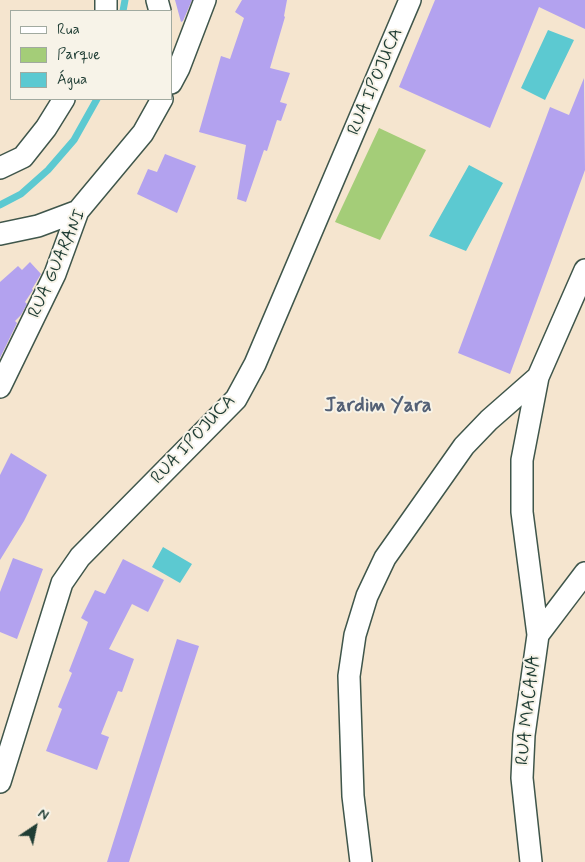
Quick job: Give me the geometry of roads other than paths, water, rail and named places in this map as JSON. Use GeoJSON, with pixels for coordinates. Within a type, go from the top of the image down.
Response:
{"type":"FeatureCollection","features":[{"type":"Feature","properties":{"kind":"street"},"geometry":{"type":"LineString","coordinates":[[175,75],[205,0]]}},
{"type":"Feature","properties":{"kind":"street","name":"RUA IPOJUCA"},"geometry":{"type":"LineString","coordinates":[[0,782],[62,583],[80,557],[236,398],[255,364],[410,0]]}},
{"type":"Feature","properties":{"kind":"street"},"geometry":{"type":"LineString","coordinates":[[172,53],[175,75]]}},
{"type":"Feature","properties":{"kind":"street"},"geometry":{"type":"LineString","coordinates":[[0,168],[23,156],[46,128],[63,100]]}},
{"type":"Feature","properties":{"kind":"street","name":"RUA GUARANI"},"geometry":{"type":"LineString","coordinates":[[0,387],[55,274],[78,211],[143,133],[161,100]]}},
{"type":"Feature","properties":{"kind":"street"},"geometry":{"type":"LineString","coordinates":[[0,234],[38,226],[78,211]]}},
{"type":"Feature","properties":{"kind":"street"},"geometry":{"type":"LineString","coordinates":[[538,635],[522,512],[522,460],[538,377],[585,270]]}},
{"type":"Feature","properties":{"kind":"street"},"geometry":{"type":"LineString","coordinates":[[361,862],[353,796],[350,676],[355,635],[367,596],[385,558],[464,446],[489,420],[538,377]]}},
{"type":"Feature","properties":{"kind":"street","name":"RUA MACANA"},"geometry":{"type":"LineString","coordinates":[[531,862],[522,778],[524,735],[538,635],[585,573]]}},
{"type":"Feature","properties":{"kind":"water"},"geometry":{"type":"Polygon","coordinates":[[[548,30],[574,40],[545,100],[521,88],[548,30]]]}},
{"type":"Feature","properties":{"kind":"water"},"geometry":{"type":"Polygon","coordinates":[[[469,165],[503,183],[466,251],[429,236],[469,165]]]}},
{"type":"Feature","properties":{"kind":"water"},"geometry":{"type":"Polygon","coordinates":[[[163,547],[192,564],[180,583],[152,567],[163,547]]]}},
{"type":"Feature","properties":{"kind":"waterway"},"geometry":{"type":"LineString","coordinates":[[123,10],[125,0]]}},
{"type":"Feature","properties":{"kind":"waterway"},"geometry":{"type":"LineString","coordinates":[[0,205],[21,194],[48,170],[74,140],[96,100]]}},
{"type":"Feature","properties":{"kind":"district","name":"Jardim Yara"},"geometry":{"type":"Point","coordinates":[378,407]}}]}
